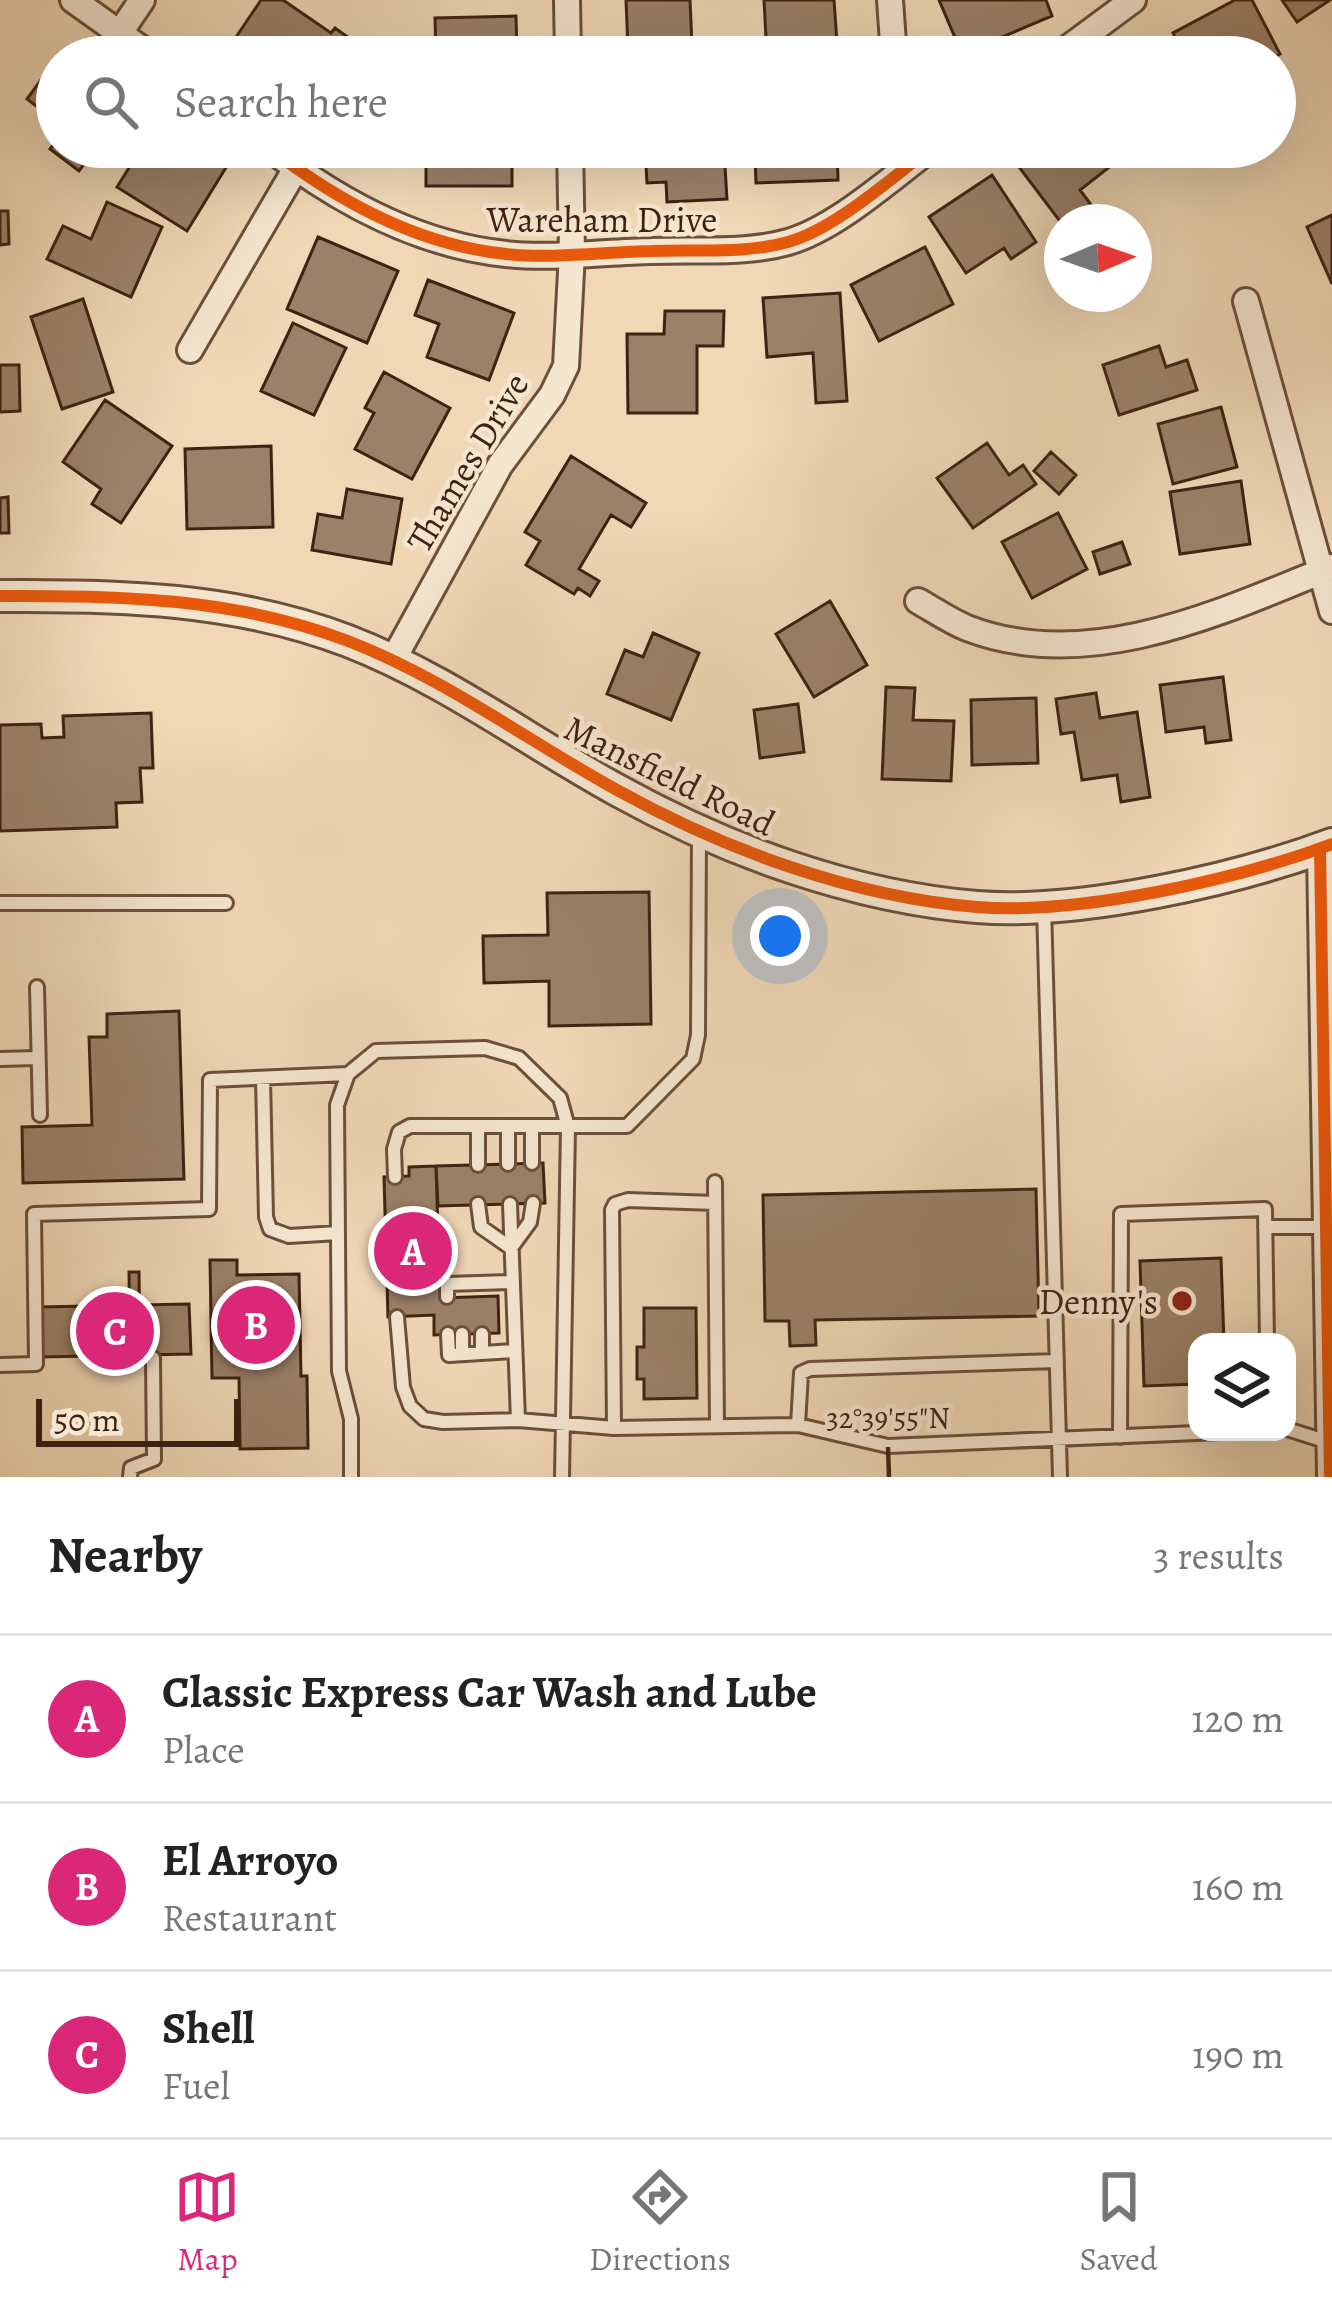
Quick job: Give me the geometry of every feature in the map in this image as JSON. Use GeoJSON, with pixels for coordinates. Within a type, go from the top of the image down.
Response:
{"type":"FeatureCollection","features":[{"type":"Feature","properties":{"kind":"street"},"geometry":{"type":"LineString","coordinates":[[73,0],[127,36]]}},
{"type":"Feature","properties":{"kind":"street"},"geometry":{"type":"LineString","coordinates":[[121,31],[142,0]]}},
{"type":"Feature","properties":{"kind":"street"},"geometry":{"type":"LineString","coordinates":[[567,0],[568,36]]}},
{"type":"Feature","properties":{"kind":"street"},"geometry":{"type":"LineString","coordinates":[[890,0],[893,36]]}},
{"type":"Feature","properties":{"kind":"street"},"geometry":{"type":"LineString","coordinates":[[1085,36],[1133,0]]}},
{"type":"Feature","properties":{"kind":"street","name":"Thames Drive"},"geometry":{"type":"LineString","coordinates":[[392,662],[500,465],[552,394],[566,366],[570,168]]}},
{"type":"Feature","properties":{"kind":"street","name":"Wareham Drive"},"geometry":{"type":"LineString","coordinates":[[296,169],[398,227],[455,248],[512,255],[744,248],[790,242],[826,224],[904,168]]}},
{"type":"Feature","properties":{"kind":"street"},"geometry":{"type":"LineString","coordinates":[[190,350],[296,169]]}},
{"type":"Feature","properties":{"kind":"street"},"geometry":{"type":"LineString","coordinates":[[1246,301],[1326,569],[1332,611]]}},
{"type":"Feature","properties":{"kind":"street"},"geometry":{"type":"LineString","coordinates":[[918,601],[966,628],[1014,640],[1079,644],[1198,620],[1326,569]]}},
{"type":"Feature","properties":{"kind":"street","name":"Mansfield Road"},"geometry":{"type":"LineString","coordinates":[[0,596],[138,596],[216,605],[308,628],[434,681],[620,792],[699,830],[817,875],[898,895],[979,907],[1044,906],[1156,893],[1326,846]]}},
{"type":"Feature","properties":{"kind":"street"},"geometry":{"type":"LineString","coordinates":[[1326,846],[1330,1477]]}},
{"type":"Feature","properties":{"kind":"lane"},"geometry":{"type":"LineString","coordinates":[[395,1177],[399,1132],[410,1126],[627,1126],[693,1059],[698,1034],[699,830]]}},
{"type":"Feature","properties":{"kind":"lane"},"geometry":{"type":"LineString","coordinates":[[0,903],[226,903]]}},
{"type":"Feature","properties":{"kind":"lane"},"geometry":{"type":"LineString","coordinates":[[1044,906],[1060,1477]]}},
{"type":"Feature","properties":{"kind":"lane"},"geometry":{"type":"LineString","coordinates":[[37,987],[40,1115]]}},
{"type":"Feature","properties":{"kind":"lane"},"geometry":{"type":"LineString","coordinates":[[351,1477],[351,1419],[339,1370],[337,1105],[347,1074],[376,1051],[485,1048],[519,1058],[560,1098],[568,1127],[562,1477]]}},
{"type":"Feature","properties":{"kind":"lane"},"geometry":{"type":"LineString","coordinates":[[0,1059],[37,1058]]}},
{"type":"Feature","properties":{"kind":"lane"},"geometry":{"type":"LineString","coordinates":[[0,1364],[36,1364],[34,1214],[209,1209],[210,1081],[347,1074]]}},
{"type":"Feature","properties":{"kind":"lane"},"geometry":{"type":"LineString","coordinates":[[262,1078],[270,1229],[289,1236],[338,1233]]}},
{"type":"Feature","properties":{"kind":"lane"},"geometry":{"type":"LineString","coordinates":[[478,1126],[478,1165]]}},
{"type":"Feature","properties":{"kind":"lane"},"geometry":{"type":"LineString","coordinates":[[508,1126],[508,1164]]}},
{"type":"Feature","properties":{"kind":"lane"},"geometry":{"type":"LineString","coordinates":[[532,1127],[532,1163]]}},
{"type":"Feature","properties":{"kind":"lane"},"geometry":{"type":"LineString","coordinates":[[715,1182],[717,1426]]}},
{"type":"Feature","properties":{"kind":"lane"},"geometry":{"type":"LineString","coordinates":[[614,1428],[612,1210],[628,1200],[715,1203]]}},
{"type":"Feature","properties":{"kind":"lane"},"geometry":{"type":"LineString","coordinates":[[511,1248],[530,1222],[533,1203]]}},
{"type":"Feature","properties":{"kind":"lane"},"geometry":{"type":"LineString","coordinates":[[478,1204],[481,1227],[511,1248]]}},
{"type":"Feature","properties":{"kind":"lane"},"geometry":{"type":"LineString","coordinates":[[510,1204],[518,1420]]}},
{"type":"Feature","properties":{"kind":"lane"},"geometry":{"type":"LineString","coordinates":[[1120,1437],[1121,1214],[1265,1209],[1268,1333]]}},
{"type":"Feature","properties":{"kind":"lane"},"geometry":{"type":"LineString","coordinates":[[1265,1227],[1329,1227]]}},
{"type":"Feature","properties":{"kind":"lane"},"geometry":{"type":"LineString","coordinates":[[456,1293],[513,1282]]}},
{"type":"Feature","properties":{"kind":"lane"},"geometry":{"type":"LineString","coordinates":[[397,1317],[403,1387],[410,1406],[424,1419],[614,1428],[798,1425],[888,1446],[1188,1434]]}},
{"type":"Feature","properties":{"kind":"lane"},"geometry":{"type":"LineString","coordinates":[[455,1334],[462,1354],[515,1352]]}},
{"type":"Feature","properties":{"kind":"lane"},"geometry":{"type":"LineString","coordinates":[[482,1334],[482,1353]]}},
{"type":"Feature","properties":{"kind":"lane"},"geometry":{"type":"LineString","coordinates":[[130,1477],[131,1468],[154,1459],[153,1358]]}},
{"type":"Feature","properties":{"kind":"lane"},"geometry":{"type":"LineString","coordinates":[[798,1425],[801,1373],[811,1369],[1057,1361]]}},
{"type":"Feature","properties":{"kind":"lane"},"geometry":{"type":"LineString","coordinates":[[1296,1432],[1331,1443]]}},
{"type":"Feature","properties":{"kind":"building"},"geometry":{"type":"Polygon","coordinates":[[[261,0],[283,0],[331,33],[335,28],[346,36],[237,36],[261,0]]]}},
{"type":"Feature","properties":{"kind":"building"},"geometry":{"type":"Polygon","coordinates":[[[626,0],[690,0],[692,36],[627,36],[626,0]]]}},
{"type":"Feature","properties":{"kind":"building"},"geometry":{"type":"Polygon","coordinates":[[[764,0],[834,0],[837,36],[766,36],[764,0]]]}},
{"type":"Feature","properties":{"kind":"building"},"geometry":{"type":"Polygon","coordinates":[[[939,0],[1046,0],[1052,16],[1005,36],[954,36],[939,0]]]}},
{"type":"Feature","properties":{"kind":"building"},"geometry":{"type":"Polygon","coordinates":[[[1235,0],[1252,0],[1271,36],[1174,36],[1235,0]]]}},
{"type":"Feature","properties":{"kind":"building"},"geometry":{"type":"Polygon","coordinates":[[[1282,0],[1330,0],[1297,22],[1282,0]]]}},
{"type":"Feature","properties":{"kind":"building"},"geometry":{"type":"Polygon","coordinates":[[[516,16],[516,36],[435,36],[435,18],[516,16]]]}},
{"type":"Feature","properties":{"kind":"building"},"geometry":{"type":"Polygon","coordinates":[[[129,168],[226,168],[187,231],[117,187],[129,168]]]}},
{"type":"Feature","properties":{"kind":"building"},"geometry":{"type":"Polygon","coordinates":[[[426,168],[512,168],[512,186],[426,186],[426,168]]]}},
{"type":"Feature","properties":{"kind":"building"},"geometry":{"type":"Polygon","coordinates":[[[646,168],[725,168],[727,199],[667,202],[666,182],[647,183],[646,168]]]}},
{"type":"Feature","properties":{"kind":"building"},"geometry":{"type":"Polygon","coordinates":[[[755,168],[838,168],[838,180],[756,183],[755,168]]]}},
{"type":"Feature","properties":{"kind":"building"},"geometry":{"type":"Polygon","coordinates":[[[1020,168],[1108,168],[1080,190],[1090,204],[1047,204],[1020,168]]]}},
{"type":"Feature","properties":{"kind":"building"},"geometry":{"type":"Polygon","coordinates":[[[992,175],[1036,242],[1011,259],[1004,248],[966,273],[929,217],[992,175]]]}},
{"type":"Feature","properties":{"kind":"building"},"geometry":{"type":"Polygon","coordinates":[[[107,202],[162,227],[131,297],[47,259],[63,226],[91,239],[107,202]]]}},
{"type":"Feature","properties":{"kind":"building"},"geometry":{"type":"Polygon","coordinates":[[[0,211],[8,211],[9,244],[0,245],[0,211]]]}},
{"type":"Feature","properties":{"kind":"building"},"geometry":{"type":"Polygon","coordinates":[[[1332,215],[1332,284],[1307,227],[1332,215]]]}},
{"type":"Feature","properties":{"kind":"building"},"geometry":{"type":"Polygon","coordinates":[[[318,237],[398,271],[367,343],[287,309],[318,237]]]}},
{"type":"Feature","properties":{"kind":"building"},"geometry":{"type":"Polygon","coordinates":[[[925,247],[953,304],[879,341],[851,285],[925,247]]]}},
{"type":"Feature","properties":{"kind":"building"},"geometry":{"type":"Polygon","coordinates":[[[428,280],[514,313],[489,380],[427,357],[439,324],[415,315],[428,280]]]}},
{"type":"Feature","properties":{"kind":"building"},"geometry":{"type":"Polygon","coordinates":[[[840,293],[847,401],[816,403],[813,353],[767,357],[763,298],[840,293]]]}},
{"type":"Feature","properties":{"kind":"building"},"geometry":{"type":"Polygon","coordinates":[[[83,299],[113,392],[62,409],[31,317],[83,299]]]}},
{"type":"Feature","properties":{"kind":"building"},"geometry":{"type":"Polygon","coordinates":[[[665,311],[724,311],[723,346],[697,346],[697,413],[628,413],[627,334],[664,334],[665,311]]]}},
{"type":"Feature","properties":{"kind":"building"},"geometry":{"type":"Polygon","coordinates":[[[293,323],[346,348],[314,415],[261,391],[293,323]]]}},
{"type":"Feature","properties":{"kind":"building"},"geometry":{"type":"Polygon","coordinates":[[[1159,346],[1166,367],[1187,360],[1197,390],[1119,415],[1103,365],[1159,346]]]}},
{"type":"Feature","properties":{"kind":"building"},"geometry":{"type":"Polygon","coordinates":[[[0,365],[19,365],[20,411],[0,412],[0,365]]]}},
{"type":"Feature","properties":{"kind":"building"},"geometry":{"type":"Polygon","coordinates":[[[384,372],[450,408],[412,479],[355,449],[374,413],[365,408],[384,372]]]}},
{"type":"Feature","properties":{"kind":"building"},"geometry":{"type":"Polygon","coordinates":[[[105,400],[172,446],[121,523],[92,504],[101,489],[63,462],[105,400]]]}},
{"type":"Feature","properties":{"kind":"building"},"geometry":{"type":"Polygon","coordinates":[[[1221,407],[1237,467],[1173,484],[1158,424],[1221,407]]]}},
{"type":"Feature","properties":{"kind":"building"},"geometry":{"type":"Polygon","coordinates":[[[987,443],[1009,475],[1023,465],[1036,484],[973,528],[937,478],[987,443]]]}},
{"type":"Feature","properties":{"kind":"building"},"geometry":{"type":"Polygon","coordinates":[[[271,446],[273,527],[187,529],[185,449],[271,446]]]}},
{"type":"Feature","properties":{"kind":"building"},"geometry":{"type":"Polygon","coordinates":[[[1051,452],[1076,475],[1059,494],[1034,471],[1051,452]]]}},
{"type":"Feature","properties":{"kind":"building"},"geometry":{"type":"Polygon","coordinates":[[[571,456],[646,503],[631,527],[611,515],[579,569],[599,581],[590,596],[578,588],[574,594],[526,565],[540,541],[525,532],[571,456]]]}},
{"type":"Feature","properties":{"kind":"building"},"geometry":{"type":"Polygon","coordinates":[[[1241,481],[1250,544],[1180,554],[1170,492],[1241,481]]]}},
{"type":"Feature","properties":{"kind":"building"},"geometry":{"type":"Polygon","coordinates":[[[347,489],[402,499],[391,564],[312,550],[318,514],[342,518],[347,489]]]}},
{"type":"Feature","properties":{"kind":"building"},"geometry":{"type":"Polygon","coordinates":[[[8,497],[9,533],[0,533],[0,498],[8,497]]]}},
{"type":"Feature","properties":{"kind":"building"},"geometry":{"type":"Polygon","coordinates":[[[1058,513],[1087,569],[1032,598],[1002,542],[1058,513]]]}},
{"type":"Feature","properties":{"kind":"building"},"geometry":{"type":"Polygon","coordinates":[[[1122,542],[1130,564],[1100,574],[1093,552],[1122,542]]]}},
{"type":"Feature","properties":{"kind":"building"},"geometry":{"type":"Polygon","coordinates":[[[830,601],[867,665],[814,697],[776,634],[830,601]]]}},
{"type":"Feature","properties":{"kind":"building"},"geometry":{"type":"Polygon","coordinates":[[[653,633],[699,653],[671,720],[607,694],[625,650],[643,657],[653,633]]]}},
{"type":"Feature","properties":{"kind":"building"},"geometry":{"type":"Polygon","coordinates":[[[1223,677],[1231,740],[1206,743],[1204,727],[1166,732],[1160,685],[1223,677]]]}},
{"type":"Feature","properties":{"kind":"building"},"geometry":{"type":"Polygon","coordinates":[[[886,687],[915,688],[913,720],[954,721],[951,781],[882,779],[886,687]]]}},
{"type":"Feature","properties":{"kind":"building"},"geometry":{"type":"Polygon","coordinates":[[[1096,693],[1100,718],[1137,712],[1150,797],[1121,802],[1117,775],[1082,780],[1074,732],[1061,734],[1056,699],[1096,693]]]}},
{"type":"Feature","properties":{"kind":"building"},"geometry":{"type":"Polygon","coordinates":[[[1036,698],[1038,763],[972,765],[971,700],[1036,698]]]}},
{"type":"Feature","properties":{"kind":"building"},"geometry":{"type":"Polygon","coordinates":[[[798,704],[804,752],[760,758],[754,710],[798,704]]]}},
{"type":"Feature","properties":{"kind":"building"},"geometry":{"type":"Polygon","coordinates":[[[151,713],[153,768],[140,768],[142,802],[116,803],[117,827],[0,831],[0,725],[41,724],[42,738],[64,737],[63,716],[151,713]]]}},
{"type":"Feature","properties":{"kind":"building"},"geometry":{"type":"Polygon","coordinates":[[[649,892],[651,1024],[549,1026],[549,981],[484,983],[483,936],[548,935],[547,893],[649,892]]]}},
{"type":"Feature","properties":{"kind":"building"},"geometry":{"type":"Polygon","coordinates":[[[179,1011],[184,1179],[23,1183],[22,1127],[92,1125],[89,1037],[107,1037],[107,1014],[179,1011]]]}},
{"type":"Feature","properties":{"kind":"building"},"geometry":{"type":"Polygon","coordinates":[[[543,1163],[545,1203],[438,1206],[436,1166],[543,1163]]]}},
{"type":"Feature","properties":{"kind":"building"},"geometry":{"type":"Polygon","coordinates":[[[436,1166],[440,1298],[498,1296],[499,1333],[434,1335],[434,1315],[388,1317],[384,1177],[409,1176],[409,1167],[436,1166]]]}},
{"type":"Feature","properties":{"kind":"building"},"geometry":{"type":"Polygon","coordinates":[[[1036,1189],[1039,1316],[815,1320],[816,1345],[790,1346],[789,1321],[765,1321],[763,1195],[1036,1189]]]}},
{"type":"Feature","properties":{"kind":"building","name":"Denny's"},"geometry":{"type":"Polygon","coordinates":[[[1221,1258],[1224,1333],[1188,1333],[1188,1384],[1144,1386],[1140,1261],[1221,1258]]]}},
{"type":"Feature","properties":{"kind":"building"},"geometry":{"type":"Polygon","coordinates":[[[210,1260],[237,1260],[237,1275],[299,1274],[308,1448],[240,1449],[239,1378],[212,1378],[210,1260]]]}},
{"type":"Feature","properties":{"kind":"building"},"geometry":{"type":"Polygon","coordinates":[[[129,1272],[139,1272],[140,1350],[130,1350],[129,1272]]]}},
{"type":"Feature","properties":{"kind":"building"},"geometry":{"type":"Polygon","coordinates":[[[189,1304],[191,1354],[40,1357],[39,1307],[189,1304]]]}},
{"type":"Feature","properties":{"kind":"building"},"geometry":{"type":"Polygon","coordinates":[[[644,1308],[696,1308],[697,1398],[644,1399],[644,1379],[637,1379],[637,1347],[644,1347],[644,1308]]]}},
{"type":"Feature","properties":{"kind":"cycle path"},"geometry":{"type":"LineString","coordinates":[[298,168],[350,202],[410,230],[473,249],[542,256],[772,246],[807,235],[845,214],[905,168]]}},
{"type":"Feature","properties":{"kind":"cycle path"},"geometry":{"type":"LineString","coordinates":[[0,596],[177,602],[306,627],[418,673],[617,790],[701,832],[791,867],[930,902],[1018,908],[1109,900],[1204,882],[1332,844]]}},
{"type":"Feature","properties":{"kind":"cycle path"},"geometry":{"type":"LineString","coordinates":[[1320,849],[1330,1477]]}},
{"type":"Feature","properties":{"kind":"place","name":"Classic Express Car Wash and Lube"},"geometry":{"type":"Point","coordinates":[413,1251]}},
{"type":"Feature","properties":{"kind":"place","name":"Denny's"},"geometry":{"type":"Point","coordinates":[1182,1301]}},
{"type":"Feature","properties":{"kind":"place","name":"El Arroyo"},"geometry":{"type":"Point","coordinates":[256,1325]}},
{"type":"Feature","properties":{"kind":"place","name":"Shell"},"geometry":{"type":"Point","coordinates":[115,1331]}}]}
